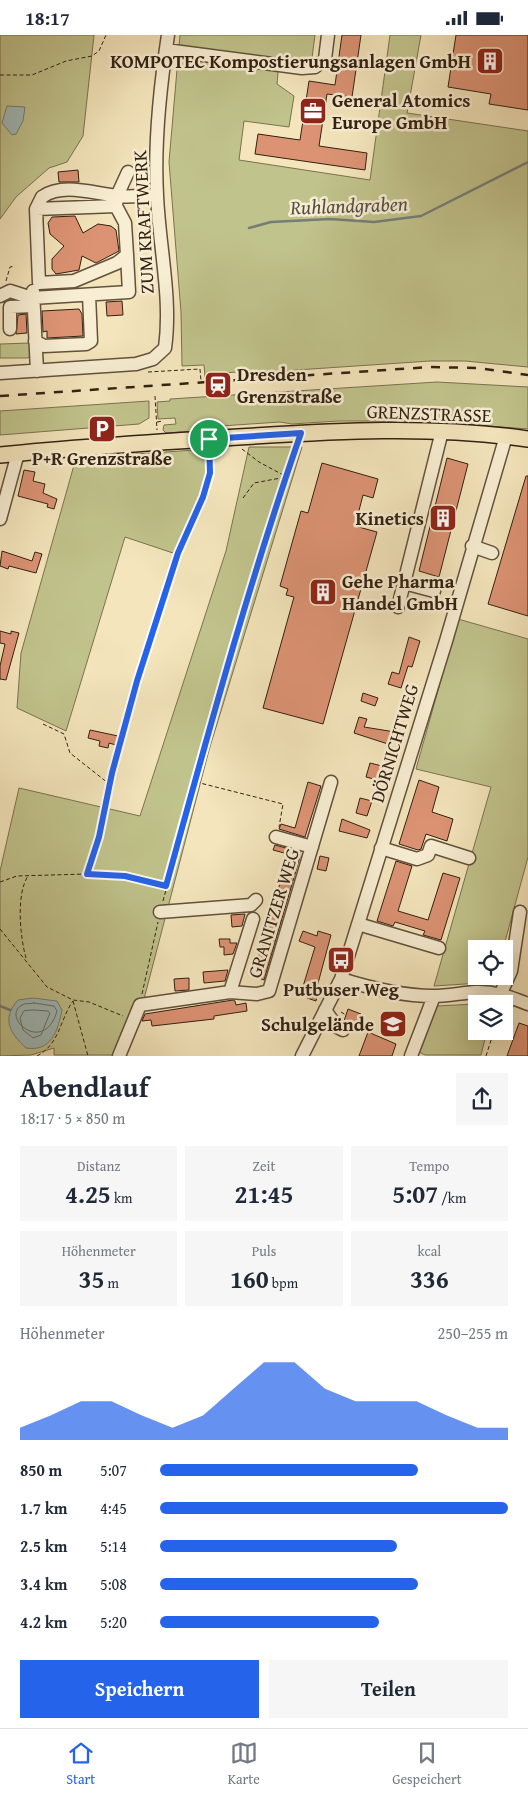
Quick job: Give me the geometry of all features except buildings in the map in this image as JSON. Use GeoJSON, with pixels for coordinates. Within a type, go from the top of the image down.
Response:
{"type":"FeatureCollection","features":[{"type":"Feature","properties":{"kind":"main road","name":"GRENZSTRASSE"},"geometry":{"type":"LineString","coordinates":[[0,455],[301,433],[442,431],[528,439]]}},
{"type":"Feature","properties":{"kind":"street","name":"ZUM KRAFTWERK"},"geometry":{"type":"LineString","coordinates":[[37,371],[136,364],[153,359],[166,348],[167,333],[157,195],[159,119],[168,35]]}},
{"type":"Feature","properties":{"kind":"street"},"geometry":{"type":"LineString","coordinates":[[166,50],[302,68],[315,67],[325,59],[328,35]]}},
{"type":"Feature","properties":{"kind":"street"},"geometry":{"type":"LineString","coordinates":[[10,329],[10,307],[32,302],[129,292],[125,223],[117,201],[128,172]]}},
{"type":"Feature","properties":{"kind":"street"},"geometry":{"type":"LineString","coordinates":[[38,283],[36,209],[42,197],[53,192],[82,191],[117,201],[157,195]]}},
{"type":"Feature","properties":{"kind":"street"},"geometry":{"type":"LineString","coordinates":[[0,373],[37,371],[32,302],[33,287],[38,283],[74,281],[117,263],[127,255]]}},
{"type":"Feature","properties":{"kind":"street"},"geometry":{"type":"LineString","coordinates":[[5,294],[32,302]]}},
{"type":"Feature","properties":{"kind":"street"},"geometry":{"type":"LineString","coordinates":[[35,341],[44,346],[86,343],[90,341],[89,295]]}},
{"type":"Feature","properties":{"kind":"street"},"geometry":{"type":"LineString","coordinates":[[398,607],[442,431]]}},
{"type":"Feature","properties":{"kind":"street","name":"DÖRNICHTWEG"},"geometry":{"type":"LineString","coordinates":[[302,1055],[341,979],[506,436]]}},
{"type":"Feature","properties":{"kind":"street"},"geometry":{"type":"LineString","coordinates":[[0,519],[18,453]]}},
{"type":"Feature","properties":{"kind":"street"},"geometry":{"type":"LineString","coordinates":[[472,547],[492,553]]}},
{"type":"Feature","properties":{"kind":"street"},"geometry":{"type":"LineString","coordinates":[[404,583],[434,591]]}},
{"type":"Feature","properties":{"kind":"street","name":"GRANITZER WEG"},"geometry":{"type":"LineString","coordinates":[[140,1005],[230,992],[257,994],[269,991],[331,782]]}},
{"type":"Feature","properties":{"kind":"street"},"geometry":{"type":"LineString","coordinates":[[276,837],[312,847]]}},
{"type":"Feature","properties":{"kind":"street"},"geometry":{"type":"LineString","coordinates":[[381,848],[417,859],[428,855],[431,846],[469,857]]}},
{"type":"Feature","properties":{"kind":"street"},"geometry":{"type":"LineString","coordinates":[[160,912],[251,905],[256,900]]}},
{"type":"Feature","properties":{"kind":"street"},"geometry":{"type":"LineString","coordinates":[[501,993],[511,971],[520,912]]}},
{"type":"Feature","properties":{"kind":"street"},"geometry":{"type":"LineString","coordinates":[[230,992],[253,919]]}},
{"type":"Feature","properties":{"kind":"street"},"geometry":{"type":"LineString","coordinates":[[358,924],[439,948]]}},
{"type":"Feature","properties":{"kind":"street"},"geometry":{"type":"LineString","coordinates":[[341,979],[372,987],[434,996],[477,992],[501,993],[528,1004]]}},
{"type":"Feature","properties":{"kind":"street"},"geometry":{"type":"LineString","coordinates":[[411,1055],[434,996]]}},
{"type":"Feature","properties":{"kind":"street"},"geometry":{"type":"LineString","coordinates":[[119,1055],[140,1005]]}},
{"type":"Feature","properties":{"kind":"street"},"geometry":{"type":"LineString","coordinates":[[325,1010],[337,1027],[343,1030]]}},
{"type":"Feature","properties":{"kind":"path"},"geometry":{"type":"LineString","coordinates":[[0,75],[32,75],[66,61],[92,56],[99,51],[106,35]]}},
{"type":"Feature","properties":{"kind":"path"},"geometry":{"type":"LineString","coordinates":[[5,294],[5,280],[10,267],[15,266]]}},
{"type":"Feature","properties":{"kind":"path"},"geometry":{"type":"LineString","coordinates":[[162,371],[200,369],[201,381]]}},
{"type":"Feature","properties":{"kind":"path"},"geometry":{"type":"LineString","coordinates":[[155,396],[157,431],[162,435],[163,442]]}},
{"type":"Feature","properties":{"kind":"path"},"geometry":{"type":"LineString","coordinates":[[156,422],[163,421]]}},
{"type":"Feature","properties":{"kind":"path"},"geometry":{"type":"LineString","coordinates":[[140,1005],[166,886],[195,781],[286,477],[301,433]]}},
{"type":"Feature","properties":{"kind":"path"},"geometry":{"type":"LineString","coordinates":[[231,438],[259,462],[286,477]]}},
{"type":"Feature","properties":{"kind":"path"},"geometry":{"type":"LineString","coordinates":[[87,874],[99,837],[109,784],[137,681],[178,553],[203,497],[210,473],[209,439]]}},
{"type":"Feature","properties":{"kind":"path"},"geometry":{"type":"LineString","coordinates":[[243,498],[254,483],[286,477]]}},
{"type":"Feature","properties":{"kind":"path"},"geometry":{"type":"LineString","coordinates":[[44,724],[64,734],[70,753],[109,784]]}},
{"type":"Feature","properties":{"kind":"path"},"geometry":{"type":"LineString","coordinates":[[195,781],[283,804],[276,837]]}},
{"type":"Feature","properties":{"kind":"path"},"geometry":{"type":"LineString","coordinates":[[0,882],[17,876],[87,874],[125,876],[166,886]]}},
{"type":"Feature","properties":{"kind":"path"},"geometry":{"type":"LineString","coordinates":[[26,958],[23,947],[20,903],[23,886],[29,876]]}},
{"type":"Feature","properties":{"kind":"path"},"geometry":{"type":"LineString","coordinates":[[0,929],[26,958],[47,987],[73,1000],[89,1002],[133,1021]]}},
{"type":"Feature","properties":{"kind":"path"},"geometry":{"type":"LineString","coordinates":[[38,1055],[46,1051],[59,1033],[66,1010],[73,1000]]}},
{"type":"Feature","properties":{"kind":"path"},"geometry":{"type":"LineString","coordinates":[[73,1000],[88,1055]]}},
{"type":"Feature","properties":{"kind":"path"},"geometry":{"type":"LineString","coordinates":[[486,1055],[491,1040]]}},
{"type":"Feature","properties":{"kind":"green space"},"geometry":{"type":"Polygon","coordinates":[[[0,35],[94,35],[83,136],[67,162],[49,168],[16,197],[0,219],[0,35]]]}},
{"type":"Feature","properties":{"kind":"green space"},"geometry":{"type":"Polygon","coordinates":[[[180,35],[315,35],[312,58],[307,63],[279,62],[277,84],[294,96],[289,127],[244,121],[239,160],[370,180],[390,35],[421,35],[407,113],[528,131],[528,367],[465,361],[430,361],[237,374],[237,372],[205,377],[204,365],[182,366],[181,312],[169,162],[180,35]]]}},
{"type":"Feature","properties":{"kind":"green space"},"geometry":{"type":"Polygon","coordinates":[[[31,343],[32,353],[28,358],[0,358],[0,344],[31,343]]]}},
{"type":"Feature","properties":{"kind":"green space"},"geometry":{"type":"Polygon","coordinates":[[[437,382],[528,387],[528,429],[421,421],[338,421],[292,424],[280,422],[206,427],[199,431],[166,433],[163,430],[164,425],[176,424],[175,418],[158,419],[157,402],[170,401],[170,399],[437,382]]]}},
{"type":"Feature","properties":{"kind":"green space"},"geometry":{"type":"Polygon","coordinates":[[[149,401],[149,418],[139,424],[0,435],[0,411],[149,401]]]}},
{"type":"Feature","properties":{"kind":"green space"},"geometry":{"type":"Polygon","coordinates":[[[249,447],[302,447],[209,750],[144,999],[114,1055],[54,1055],[54,1048],[31,1055],[0,1056],[0,871],[19,788],[140,816],[226,551],[249,447]]]}},
{"type":"Feature","properties":{"kind":"green space"},"geometry":{"type":"Polygon","coordinates":[[[210,449],[210,463],[205,490],[176,554],[125,537],[66,731],[17,708],[21,653],[76,458],[210,449]]]}},
{"type":"Feature","properties":{"kind":"green space"},"geometry":{"type":"Polygon","coordinates":[[[458,619],[528,639],[528,857],[505,940],[468,940],[468,984],[434,986],[491,787],[416,769],[458,619]]]}},
{"type":"Feature","properties":{"kind":"green space"},"geometry":{"type":"Polygon","coordinates":[[[468,1004],[468,1040],[485,1040],[481,1055],[425,1055],[417,1051],[436,1006],[468,1004]]]}},
{"type":"Feature","properties":{"kind":"water"},"geometry":{"type":"Polygon","coordinates":[[[7,106],[25,107],[23,121],[16,134],[12,135],[2,123],[7,106]]]}},
{"type":"Feature","properties":{"kind":"water"},"geometry":{"type":"Polygon","coordinates":[[[33,998],[57,1001],[62,1010],[52,1038],[42,1047],[26,1048],[12,1031],[9,1020],[10,1013],[18,1000],[33,998]]]}},
{"type":"Feature","properties":{"kind":"waterway","name":"Ruhlandgraben"},"geometry":{"type":"LineString","coordinates":[[249,228],[271,222],[330,219],[374,222],[421,216],[528,162]]}},
{"type":"Feature","properties":{"kind":"waterway"},"geometry":{"type":"LineString","coordinates":[[0,1006],[10,1010]]}},
{"type":"Feature","properties":{"kind":"railway"},"geometry":{"type":"LineString","coordinates":[[0,396],[430,367],[477,368],[528,375]]}},
{"type":"Feature","properties":{"kind":"place","name":"KOMPOTEC Kompostierungsanlagen GmbH"},"geometry":{"type":"Point","coordinates":[490,61]}},
{"type":"Feature","properties":{"kind":"place","name":"General Atomics Europe GmbH"},"geometry":{"type":"Point","coordinates":[313,111]}},
{"type":"Feature","properties":{"kind":"place","name":"Dresden Grenzstraße"},"geometry":{"type":"Point","coordinates":[218,385]}},
{"type":"Feature","properties":{"kind":"place","name":"P+R Grenzstraße"},"geometry":{"type":"Point","coordinates":[102,429]}},
{"type":"Feature","properties":{"kind":"place","name":"Kinetics"},"geometry":{"type":"Point","coordinates":[443,518]}},
{"type":"Feature","properties":{"kind":"place","name":"Gehe Pharma Handel GmbH"},"geometry":{"type":"Point","coordinates":[323,592]}},
{"type":"Feature","properties":{"kind":"place","name":"Putbuser Weg"},"geometry":{"type":"Point","coordinates":[341,960]}},
{"type":"Feature","properties":{"kind":"place","name":"Schulgelände"},"geometry":{"type":"Point","coordinates":[393,1024]}},
{"type":"Feature","properties":{"kind":"route"},"geometry":{"type":"LineString","coordinates":[[301,433],[275,509],[204,749],[166,886],[125,876],[87,874],[99,837],[112,773],[137,681],[178,553],[203,497],[210,473],[209,439],[301,433]]}}]}
